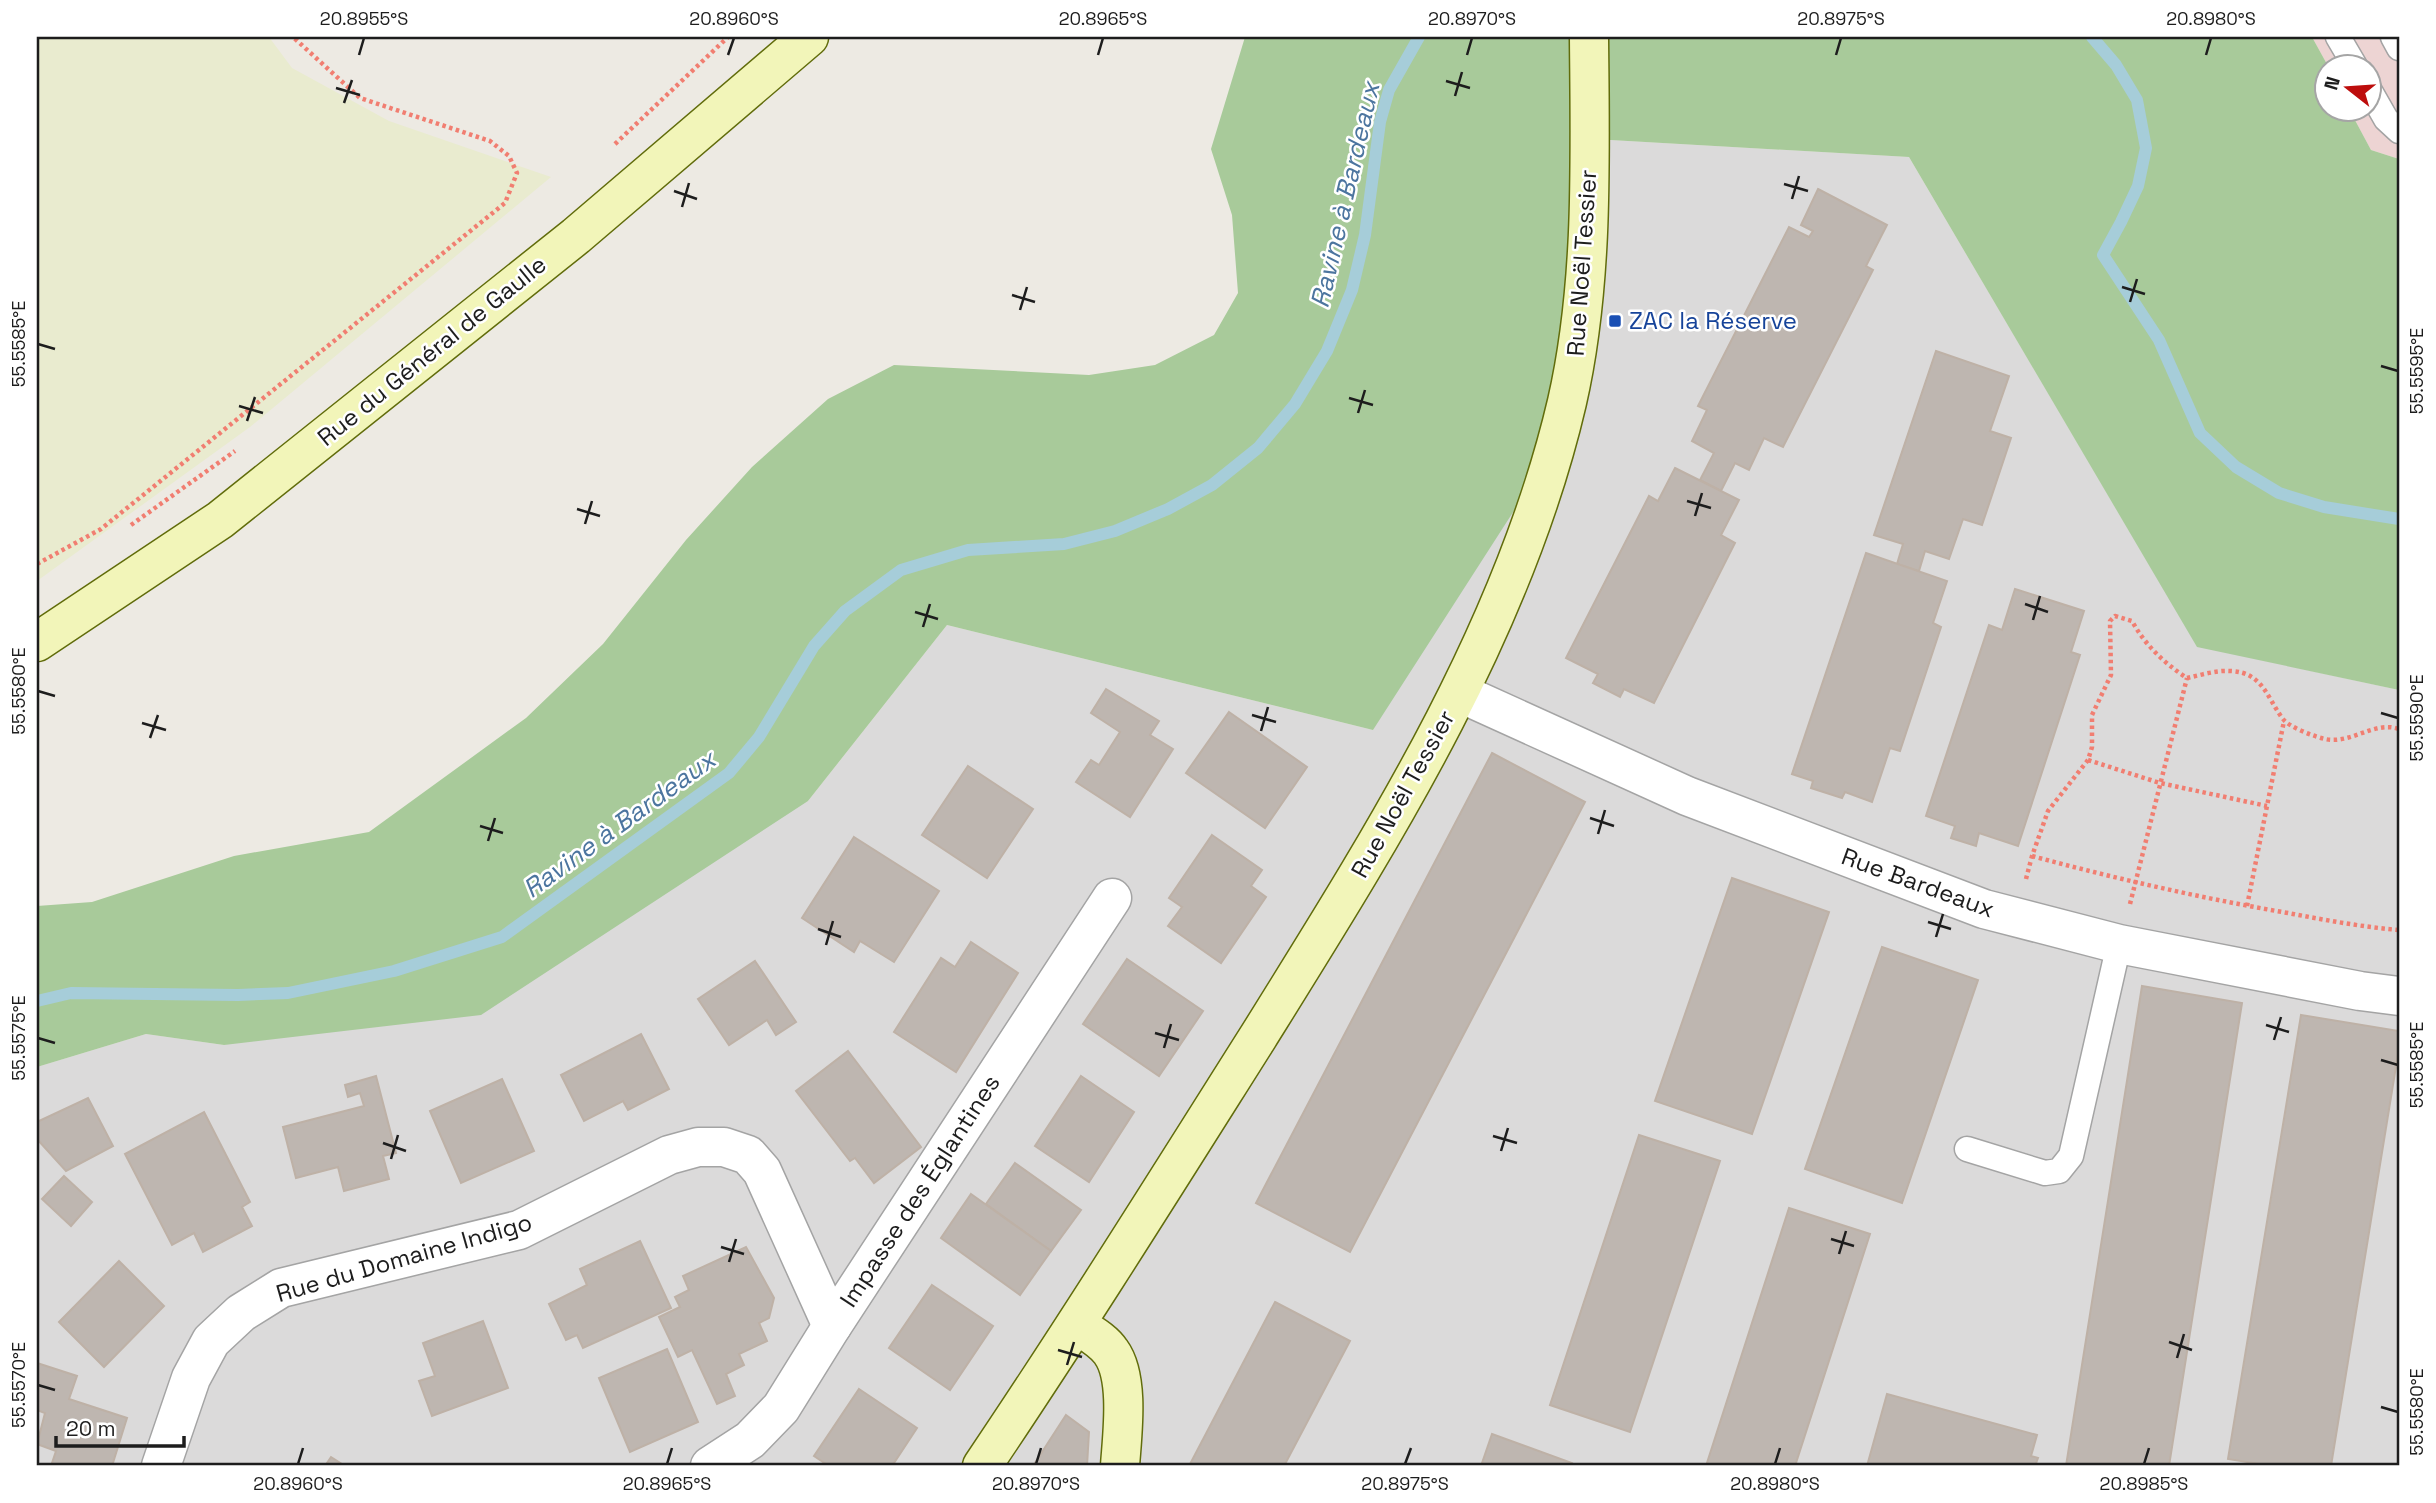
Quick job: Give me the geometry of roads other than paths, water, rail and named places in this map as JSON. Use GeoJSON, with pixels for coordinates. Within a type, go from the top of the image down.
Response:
{"type":"FeatureCollection","features":[{"type":"Feature","properties":{"kind":"street","name":"Rue du Général de Gaulle"},"geometry":{"type":"LineString","coordinates":[[37,642],[220,520],[576,236],[809,37]]}},
{"type":"Feature","properties":{"kind":"street","name":"Rue Noël Tessier"},"geometry":{"type":"LineString","coordinates":[[982,1466],[1077,1325],[1331,920],[1460,693],[1525,542],[1566,404],[1576,358],[1590,190],[1589,37]]}},
{"type":"Feature","properties":{"kind":"street","name":"Rue Bardeaux"},"geometry":{"type":"LineString","coordinates":[[1460,693],[1687,796],[1984,909],[2119,944],[2360,991],[2399,996]]}},
{"type":"Feature","properties":{"kind":"street","name":"Impasse des Églantines"},"geometry":{"type":"LineString","coordinates":[[710,1466],[750,1440],[781,1408],[1112,898]]}},
{"type":"Feature","properties":{"kind":"street","name":"Rue du Domaine Indigo"},"geometry":{"type":"LineString","coordinates":[[161,1466],[191,1378],[211,1341],[241,1313],[281,1288],[519,1230],[669,1155],[698,1147],[724,1147],[747,1155],[762,1171],[832,1326]]}},
{"type":"Feature","properties":{"kind":"street"},"geometry":{"type":"LineString","coordinates":[[1077,1325],[1101,1341],[1113,1354],[1118,1367],[1123,1413],[1120,1466]]}},
{"type":"Feature","properties":{"kind":"lane"},"geometry":{"type":"LineString","coordinates":[[2393,37],[2399,48]]}},
{"type":"Feature","properties":{"kind":"lane"},"geometry":{"type":"LineString","coordinates":[[2384,115],[2399,131]]}},
{"type":"Feature","properties":{"kind":"lane"},"geometry":{"type":"LineString","coordinates":[[1966,1149],[2045,1173],[2059,1171],[2071,1156],[2119,944]]}},
{"type":"Feature","properties":{"kind":"waterway","name":"Ravine à Bardeaux"},"geometry":{"type":"LineString","coordinates":[[37,1001],[71,993],[288,993],[394,971],[502,937],[729,773],[759,737],[814,646],[845,611],[901,570],[968,550],[1064,544],[1115,531],[1168,509],[1212,485],[1258,448],[1295,404],[1327,351],[1352,290],[1365,235],[1380,122],[1389,90],[1419,37]]}},
{"type":"Feature","properties":{"kind":"waterway","name":"Ravine à Bardeaux"},"geometry":{"type":"LineString","coordinates":[[2092,37],[2116,65],[2137,100],[2146,148],[2138,186],[2103,255],[2159,340],[2200,433],[2236,467],[2279,493],[2324,507],[2399,519]]}},
{"type":"Feature","properties":{"kind":"place","name":"ZAC la Réserve"},"geometry":{"type":"Point","coordinates":[1615,321]}}]}
